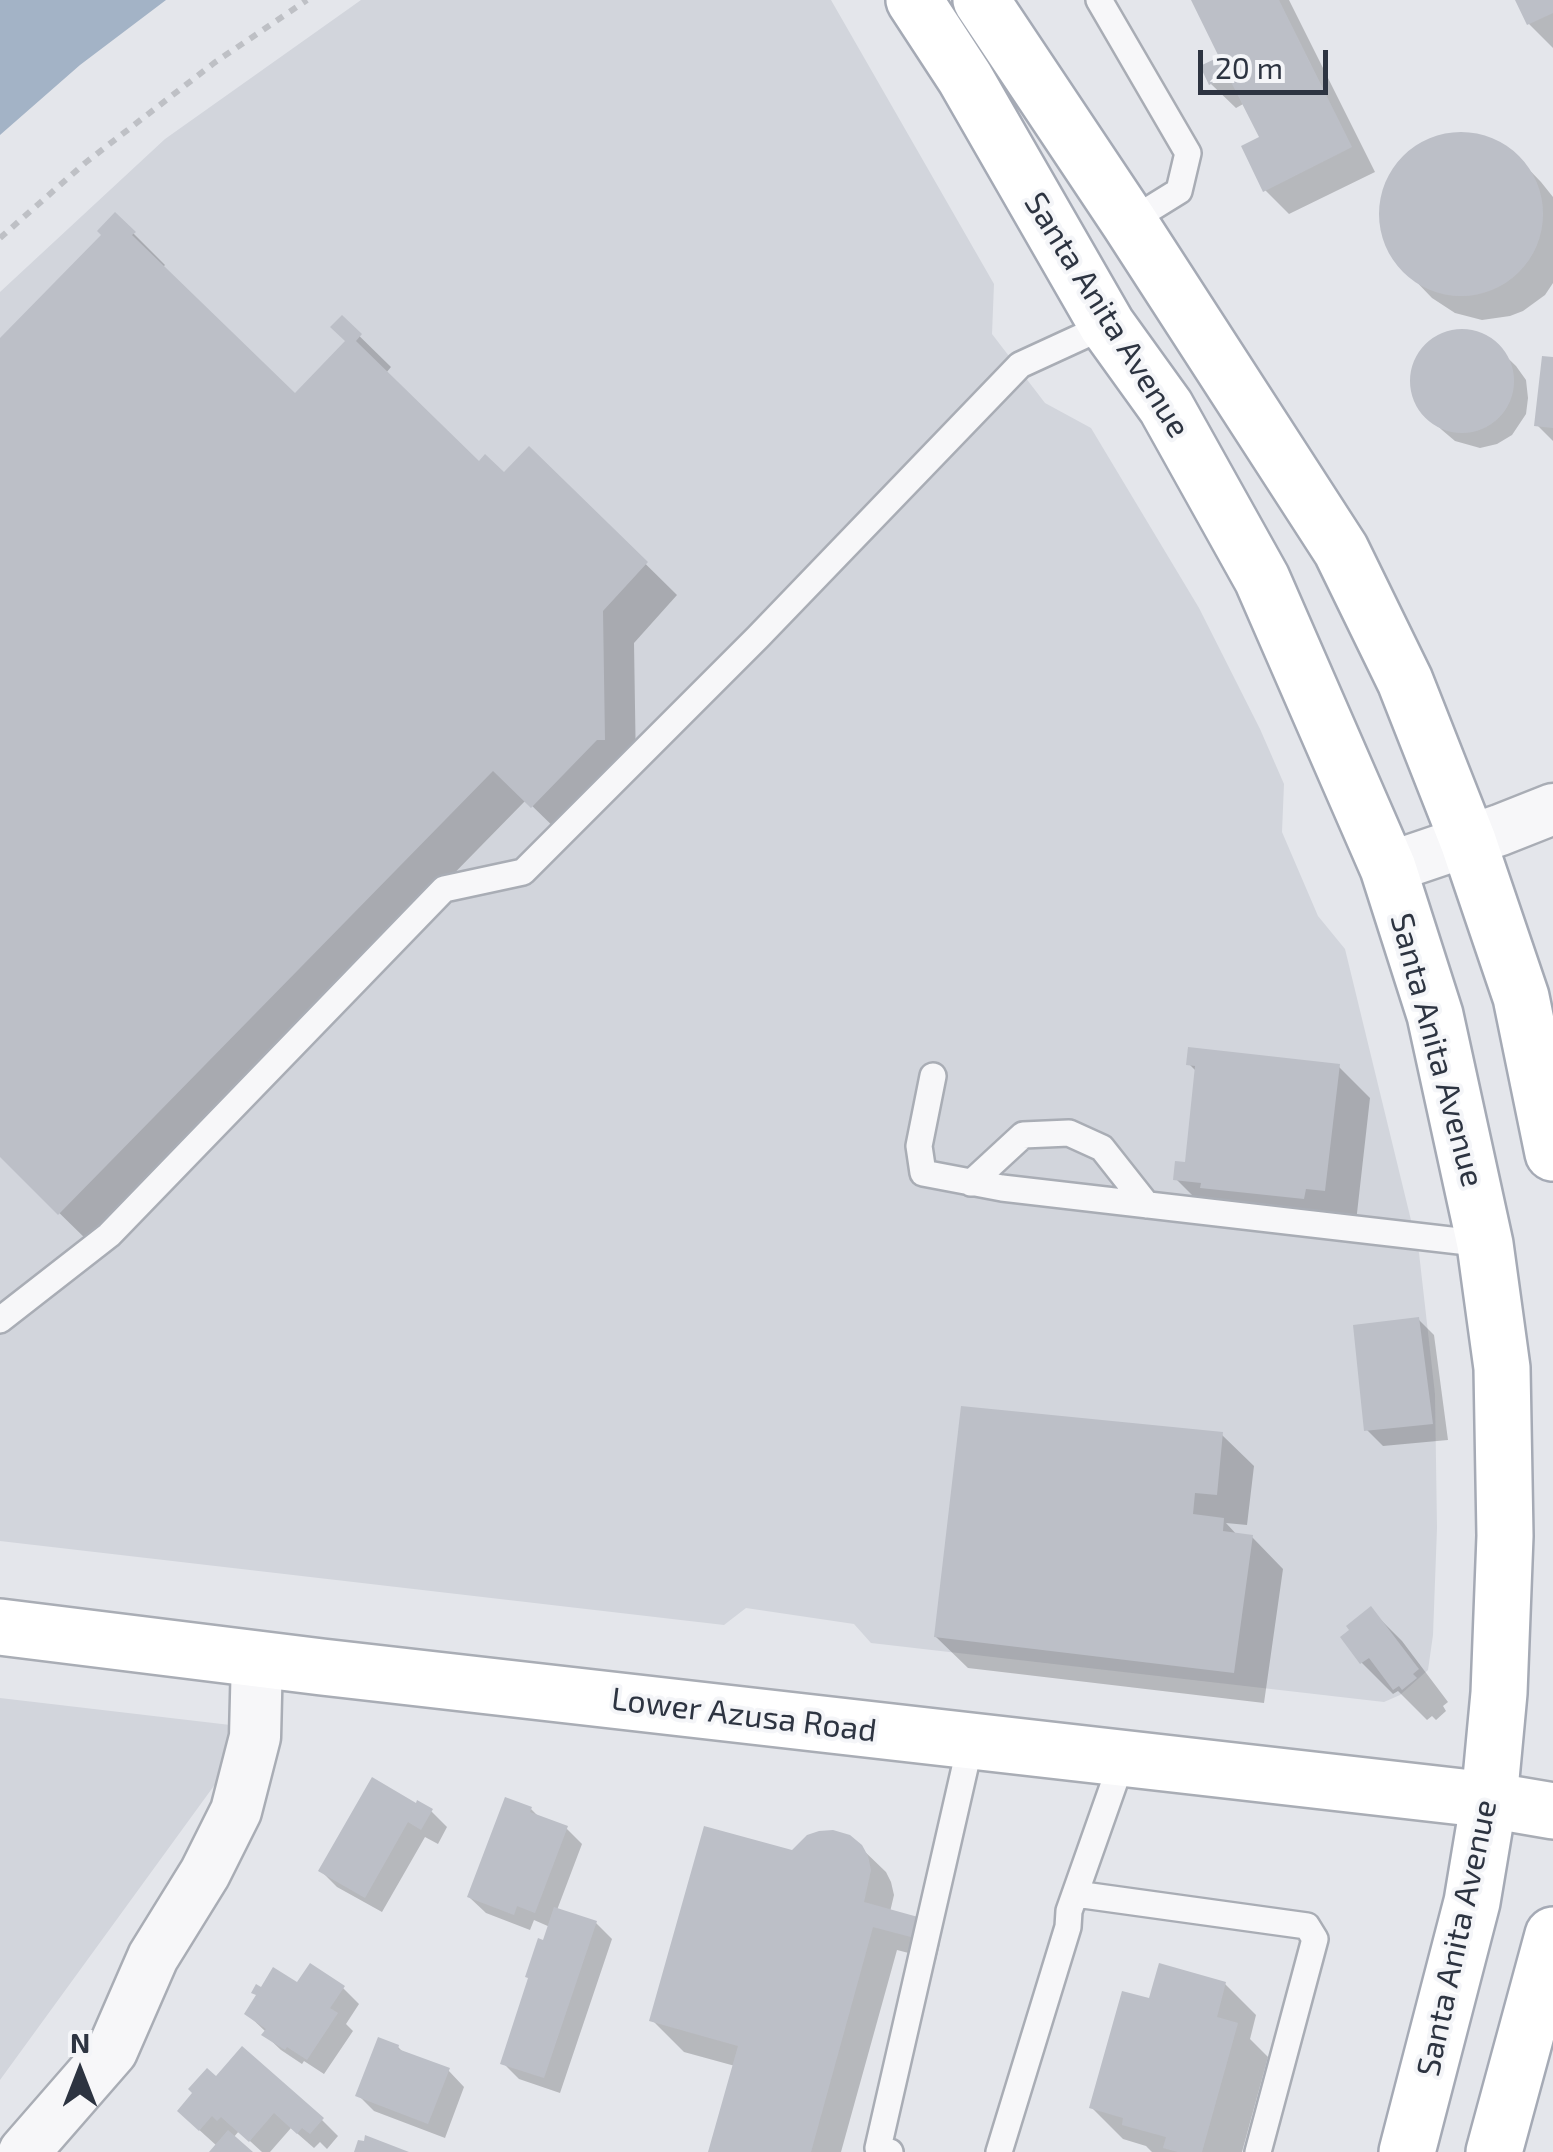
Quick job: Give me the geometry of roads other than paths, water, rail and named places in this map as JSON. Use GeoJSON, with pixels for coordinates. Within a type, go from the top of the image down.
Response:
{"type":"FeatureCollection","features":[{"type":"Feature","properties":{"kind":"main road","name":"Santa Anita Avenue"},"geometry":{"type":"LineString","coordinates":[[968,16],[1130,222],[1341,550],[1406,680],[1468,842],[1521,997],[1553,1152]]}},
{"type":"Feature","properties":{"kind":"main road","name":"Santa Anita Avenue"},"geometry":{"type":"LineString","coordinates":[[968,16],[965,78],[1107,326],[1166,407],[1262,580],[1388,868],[1435,1015],[1486,1244],[1502,1368],[1506,1536],[1499,1693],[1489,1800],[1472,1902],[1407,2152]]}},
{"type":"Feature","properties":{"kind":"main road"},"geometry":{"type":"LineString","coordinates":[[1107,326],[1168,348],[1209,409],[1248,450],[1294,476]]}},
{"type":"Feature","properties":{"kind":"main road","name":"Lower Azusa Road"},"geometry":{"type":"LineString","coordinates":[[0,1627],[1489,1800],[1553,1811]]}},
{"type":"Feature","properties":{"kind":"main road"},"geometry":{"type":"LineString","coordinates":[[1494,2152],[1527,2065],[1553,1936]]}},
{"type":"Feature","properties":{"kind":"street"},"geometry":{"type":"LineString","coordinates":[[1388,868],[1553,810]]}},
{"type":"Feature","properties":{"kind":"street"},"geometry":{"type":"LineString","coordinates":[[24,2152],[112,2051],[153,1957],[205,1873],[236,1811],[255,1737],[257,1657]]}},
{"type":"Feature","properties":{"kind":"lane"},"geometry":{"type":"LineString","coordinates":[[1099,0],[1188,153],[1179,191],[1130,222]]}},
{"type":"Feature","properties":{"kind":"lane"},"geometry":{"type":"LineString","coordinates":[[0,1320],[109,1235],[444,889],[524,872],[1020,365],[1107,326]]}},
{"type":"Feature","properties":{"kind":"lane"},"geometry":{"type":"LineString","coordinates":[[933,1076],[919,1146],[923,1173],[972,1183],[1486,1244]]}},
{"type":"Feature","properties":{"kind":"lane"},"geometry":{"type":"LineString","coordinates":[[972,1183],[1024,1136],[1070,1133],[1102,1148],[1147,1204]]}},
{"type":"Feature","properties":{"kind":"lane"},"geometry":{"type":"LineString","coordinates":[[890,2152],[878,2148],[971,1741]]}},
{"type":"Feature","properties":{"kind":"lane"},"geometry":{"type":"LineString","coordinates":[[999,2152],[1076,1894],[1123,1758]]}},
{"type":"Feature","properties":{"kind":"lane"},"geometry":{"type":"LineString","coordinates":[[1076,1894],[1308,1926],[1315,1940],[1258,2152]]}},
{"type":"Feature","properties":{"kind":"water"},"geometry":{"type":"Polygon","coordinates":[[[0,0],[166,0],[80,65],[0,135],[0,0]]]}}]}
